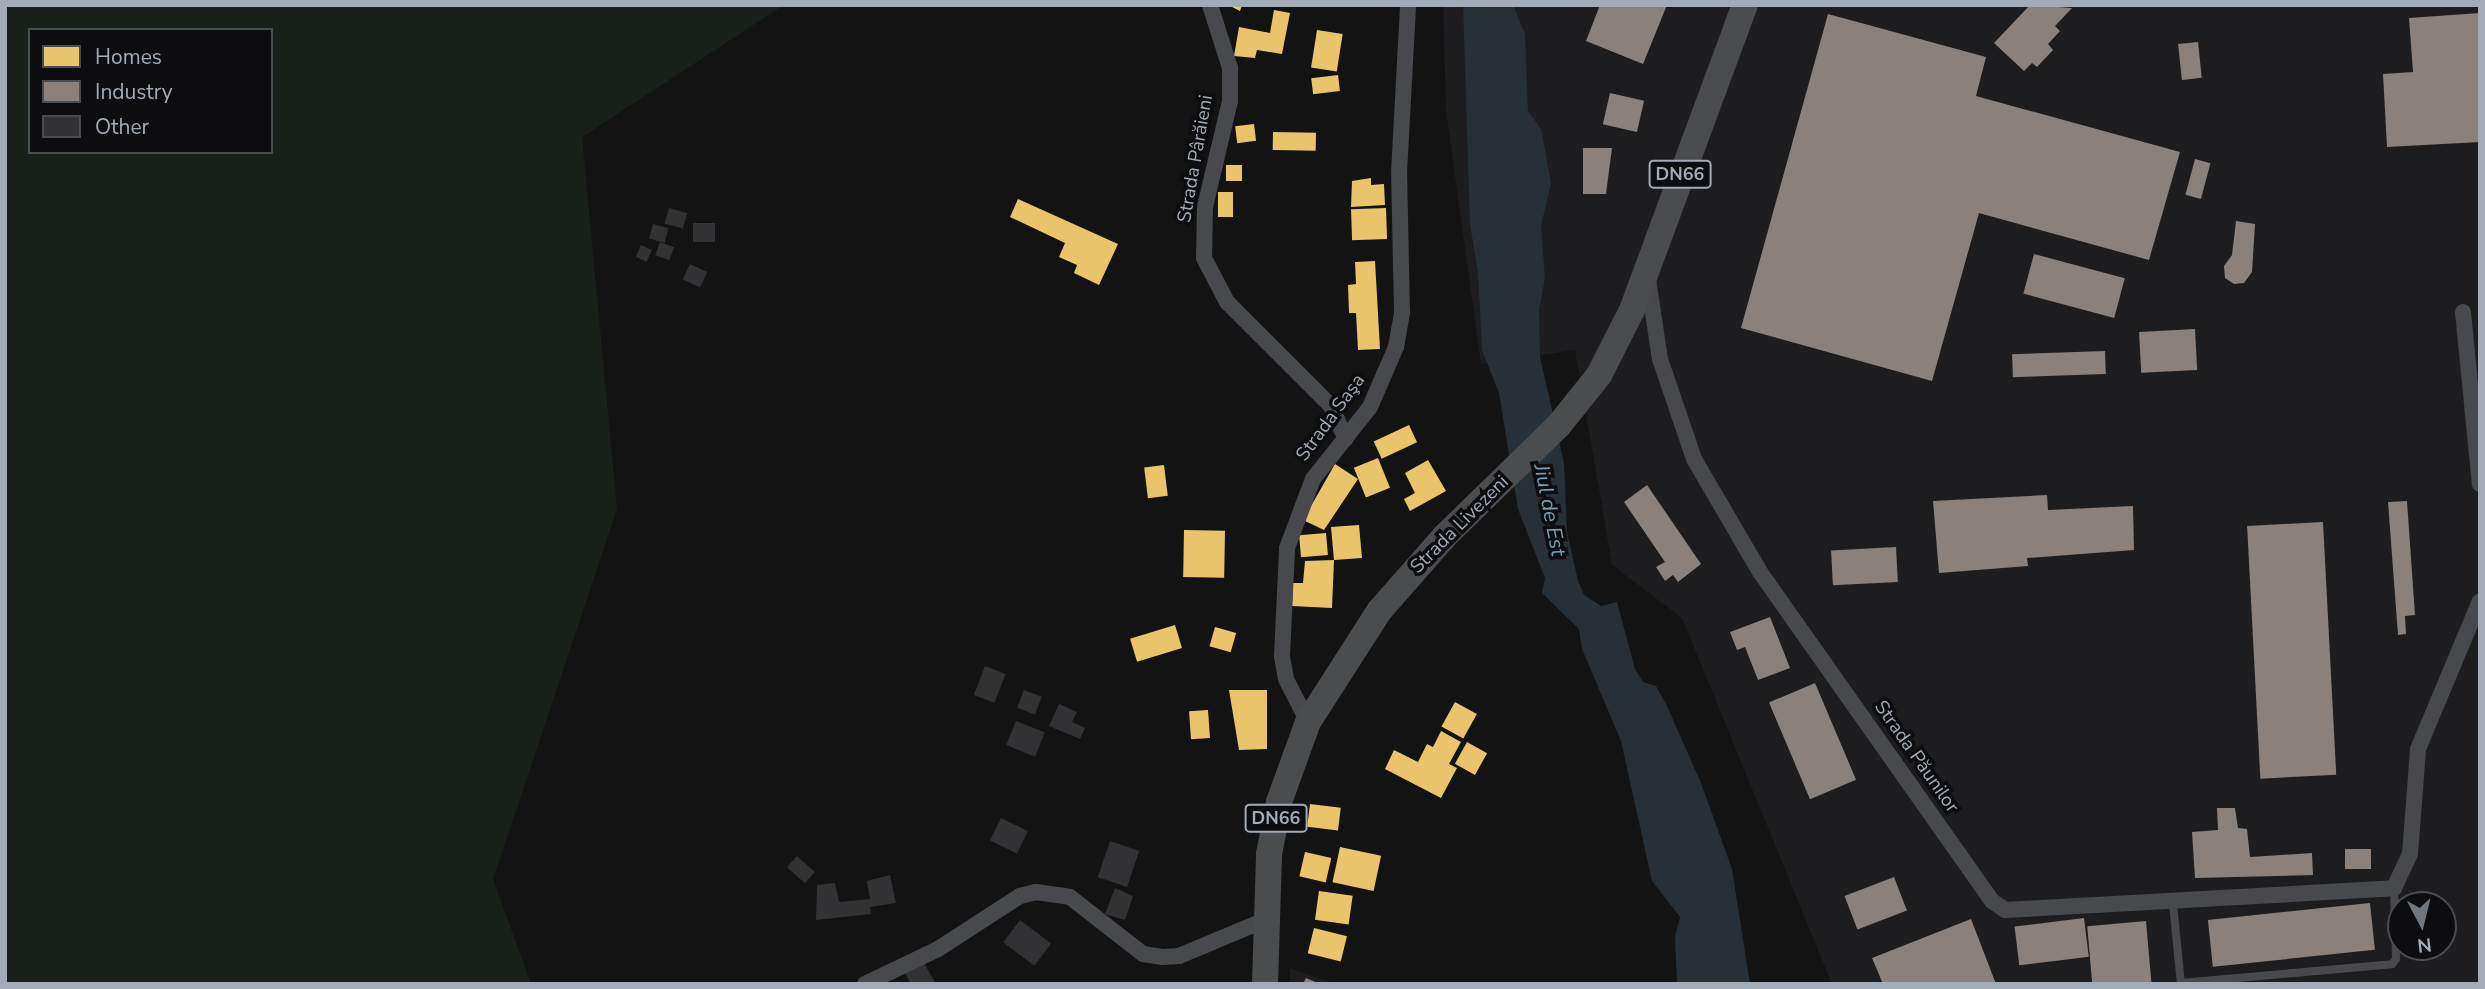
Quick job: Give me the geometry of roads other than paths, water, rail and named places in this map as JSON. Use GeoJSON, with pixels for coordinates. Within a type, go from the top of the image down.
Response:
{"type":"FeatureCollection","features":[{"type":"Feature","properties":{"kind":"main road","name":"Strada Livezeni"},"geometry":{"type":"LineString","coordinates":[[1265,984],[1265,920],[1279,802],[1308,722],[1357,641],[1445,536],[1576,407],[1617,343],[1745,5]]}},
{"type":"Feature","properties":{"kind":"street","name":"Strada Pârăieni"},"geometry":{"type":"LineString","coordinates":[[1210,5],[1230,68],[1230,101],[1205,207],[1204,258],[1227,302],[1331,406],[1346,439]]}},
{"type":"Feature","properties":{"kind":"street","name":"Strada Saşa"},"geometry":{"type":"LineString","coordinates":[[1308,722],[1286,679],[1282,656],[1287,548],[1313,479],[1346,439],[1386,376],[1402,312],[1399,173],[1408,5]]}},
{"type":"Feature","properties":{"kind":"street","name":"Strada Păunilor"},"geometry":{"type":"LineString","coordinates":[[1646,270],[1660,359],[1694,458],[1760,572],[1992,901],[2018,912],[2395,888]]}},
{"type":"Feature","properties":{"kind":"street"},"geometry":{"type":"LineString","coordinates":[[2463,312],[2480,484]]}},
{"type":"Feature","properties":{"kind":"street"},"geometry":{"type":"LineString","coordinates":[[2395,888],[2410,855],[2418,749],[2480,601]]}},
{"type":"Feature","properties":{"kind":"street"},"geometry":{"type":"LineString","coordinates":[[865,984],[938,949],[1020,896],[1036,892],[1070,897],[1143,954],[1162,957],[1179,956],[1265,920]]}},
{"type":"Feature","properties":{"kind":"lane"},"geometry":{"type":"LineString","coordinates":[[2173,904],[2181,983],[2392,964],[2396,959],[2395,888]]}},
{"type":"Feature","properties":{"kind":"water","name":"Jiul de Est"},"geometry":{"type":"Polygon","coordinates":[[[1463,5],[1513,5],[1525,34],[1528,111],[1541,129],[1551,183],[1541,226],[1545,278],[1539,311],[1540,357],[1564,463],[1567,532],[1578,581],[1584,595],[1601,606],[1617,602],[1635,669],[1643,682],[1656,686],[1701,783],[1732,869],[1750,984],[1677,984],[1675,937],[1680,917],[1652,881],[1621,741],[1582,649],[1579,629],[1542,593],[1545,578],[1518,509],[1499,393],[1482,350],[1478,273],[1470,224],[1463,5]]]}}]}
